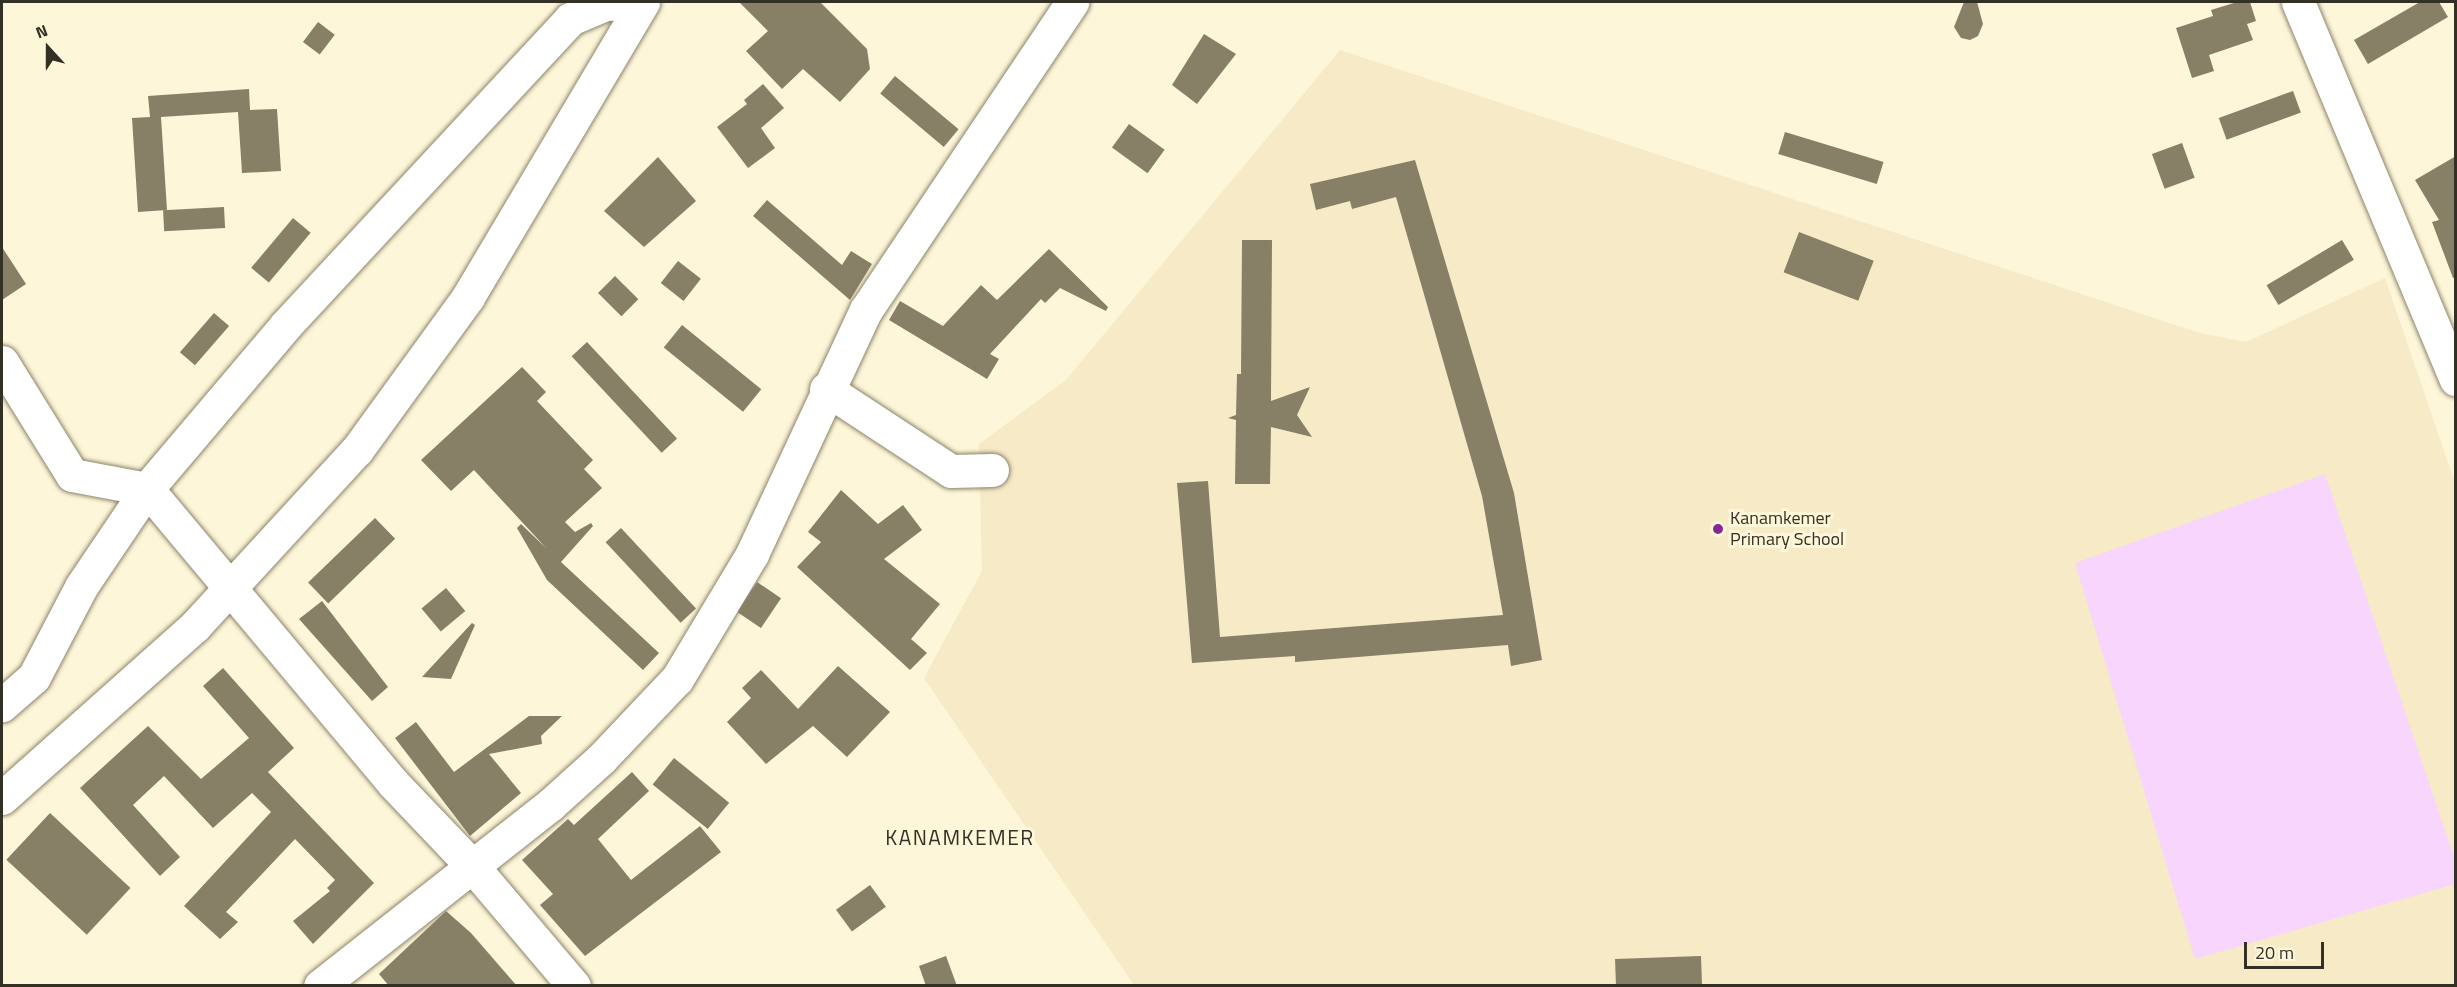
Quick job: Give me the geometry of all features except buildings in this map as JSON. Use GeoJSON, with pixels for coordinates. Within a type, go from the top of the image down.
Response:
{"type":"FeatureCollection","features":[{"type":"Feature","properties":{"kind":"street"},"geometry":{"type":"LineString","coordinates":[[2,705],[34,677],[81,586],[147,489],[286,326],[570,19],[606,4],[642,2]]}},
{"type":"Feature","properties":{"kind":"street"},"geometry":{"type":"LineString","coordinates":[[2,798],[168,652],[231,590],[357,450],[444,333],[642,2]]}},
{"type":"Feature","properties":{"kind":"street"},"geometry":{"type":"LineString","coordinates":[[320,986],[474,868],[601,759],[676,679],[752,554],[826,390],[882,286],[1072,2]]}},
{"type":"Feature","properties":{"kind":"street"},"geometry":{"type":"LineString","coordinates":[[2298,2],[2456,380]]}},
{"type":"Feature","properties":{"kind":"street"},"geometry":{"type":"LineString","coordinates":[[2,362],[72,475],[147,489],[393,783],[474,868],[574,986]]}},
{"type":"Feature","properties":{"kind":"street"},"geometry":{"type":"LineString","coordinates":[[826,390],[951,471],[992,470]]}},
{"type":"Feature","properties":{"kind":"shaded area","name":"Kanamkemer Primary School"},"geometry":{"type":"Polygon","coordinates":[[[1340,50],[2200,333],[2246,342],[2385,278],[2455,483],[2455,985],[1134,985],[924,678],[982,571],[979,444],[1066,380],[1340,50]]]}},
{"type":"Feature","properties":{"kind":"shaded area"},"geometry":{"type":"Polygon","coordinates":[[[2325,474],[2455,860],[2455,884],[2195,959],[2075,563],[2325,474]]]}},
{"type":"Feature","properties":{"kind":"place","name":"Kanamkemer Primary School"},"geometry":{"type":"Point","coordinates":[1718,529]}},
{"type":"Feature","properties":{"kind":"district","name":"KANAMKEMER"},"geometry":{"type":"Point","coordinates":[960,837]}}]}
